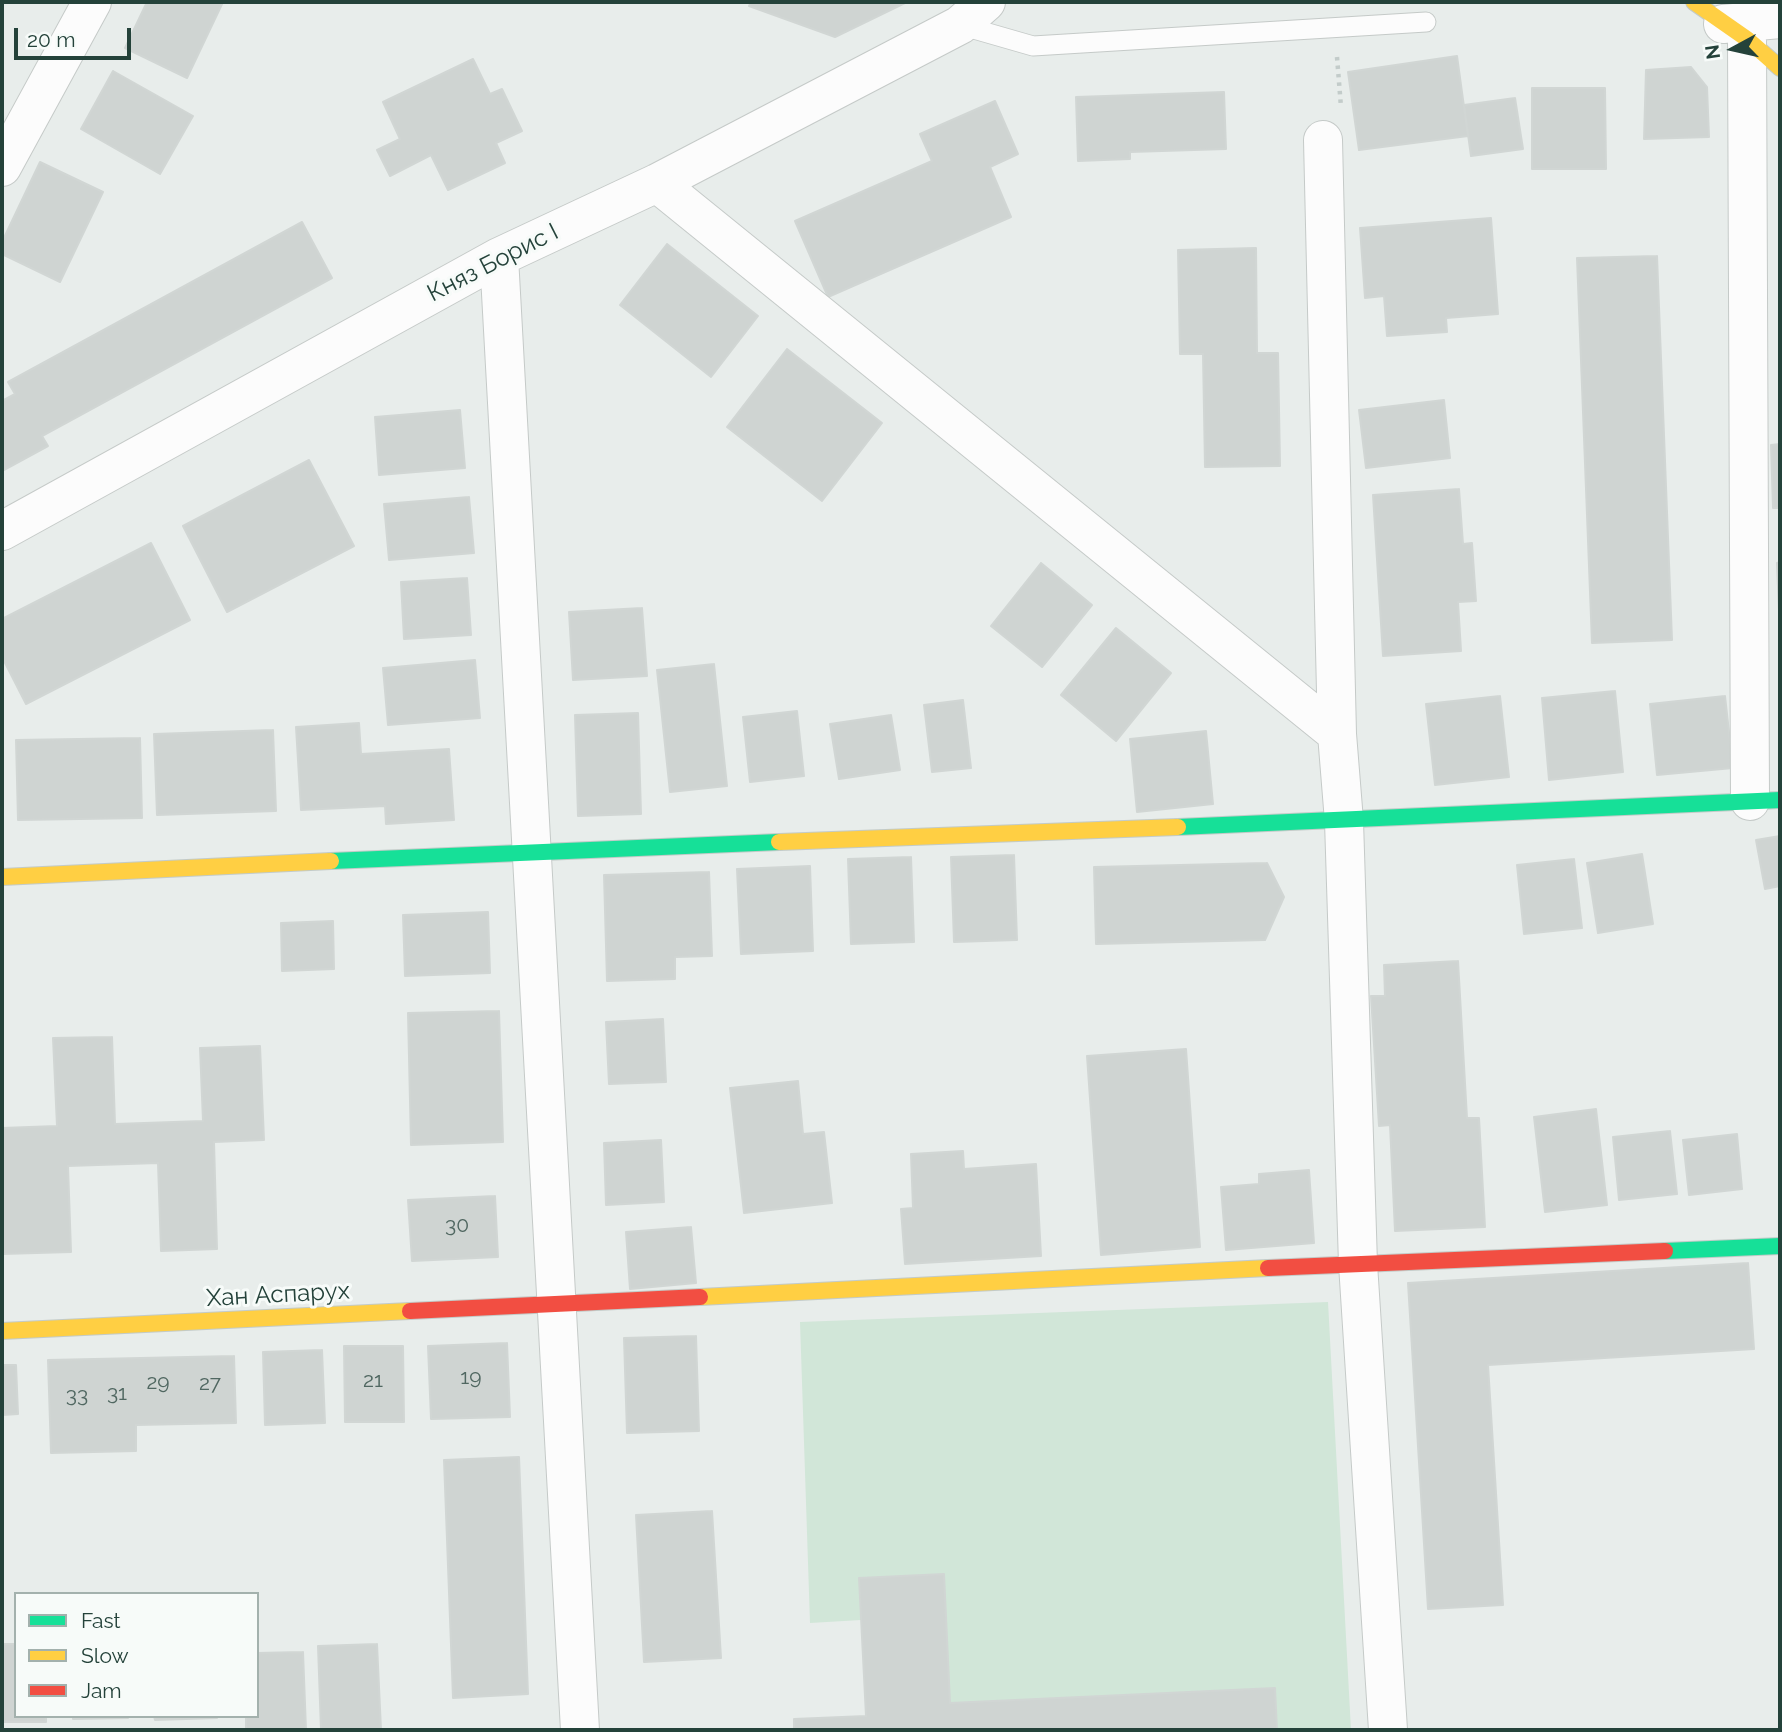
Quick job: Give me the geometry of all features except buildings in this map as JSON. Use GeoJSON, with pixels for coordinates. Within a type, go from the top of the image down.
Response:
{"type":"FeatureCollection","features":[{"type":"Feature","properties":{"kind":"street"},"geometry":{"type":"LineString","coordinates":[[2,167],[92,2]]}},
{"type":"Feature","properties":{"kind":"street","name":"Княз Борис I"},"geometry":{"type":"LineString","coordinates":[[2,531],[499,257],[657,183],[973,13]]}},
{"type":"Feature","properties":{"kind":"street"},"geometry":{"type":"LineString","coordinates":[[1721,21],[1780,19]]}},
{"type":"Feature","properties":{"kind":"street"},"geometry":{"type":"LineString","coordinates":[[1721,21],[1780,68]]}},
{"type":"Feature","properties":{"kind":"street"},"geometry":{"type":"LineString","coordinates":[[2,877],[532,851],[1344,821],[1765,801],[1721,21]]}},
{"type":"Feature","properties":{"kind":"street"},"geometry":{"type":"LineString","coordinates":[[1323,140],[1337,734],[1344,821],[1358,1264],[1388,1730]]}},
{"type":"Feature","properties":{"kind":"street"},"geometry":{"type":"LineString","coordinates":[[657,183],[1337,734]]}},
{"type":"Feature","properties":{"kind":"street"},"geometry":{"type":"LineString","coordinates":[[499,257],[580,1730]]}},
{"type":"Feature","properties":{"kind":"street","name":"Хан Аспарух"},"geometry":{"type":"LineString","coordinates":[[2,1331],[1358,1264],[1780,1246]]}},
{"type":"Feature","properties":{"kind":"lane"},"geometry":{"type":"LineString","coordinates":[[973,13],[1034,46],[1426,22]]}},
{"type":"Feature","properties":{"kind":"path"},"geometry":{"type":"LineString","coordinates":[[1323,140],[1342,113],[1335,28]]}},
{"type":"Feature","properties":{"kind":"green space"},"geometry":{"type":"Polygon","coordinates":[[[1328,1302],[1351,1730],[1277,1730],[1275,1689],[950,1703],[859,1578],[861,1620],[810,1623],[800,1322],[1328,1302]]]}},
{"type":"Feature","properties":{"kind":"traffic: fast"},"geometry":{"type":"LineString","coordinates":[[1178,827],[1780,800]]}},
{"type":"Feature","properties":{"kind":"traffic: fast"},"geometry":{"type":"LineString","coordinates":[[331,861],[779,842]]}},
{"type":"Feature","properties":{"kind":"traffic: fast"},"geometry":{"type":"LineString","coordinates":[[1665,1251],[1780,1246]]}},
{"type":"Feature","properties":{"kind":"traffic: slow"},"geometry":{"type":"LineString","coordinates":[[1694,2],[1747,39],[1780,68]]}},
{"type":"Feature","properties":{"kind":"traffic: slow"},"geometry":{"type":"LineString","coordinates":[[779,842],[1178,827]]}},
{"type":"Feature","properties":{"kind":"traffic: slow"},"geometry":{"type":"LineString","coordinates":[[2,877],[331,861]]}},
{"type":"Feature","properties":{"kind":"traffic: slow"},"geometry":{"type":"LineString","coordinates":[[700,1297],[1268,1268]]}},
{"type":"Feature","properties":{"kind":"traffic: slow"},"geometry":{"type":"LineString","coordinates":[[2,1331],[410,1311]]}},
{"type":"Feature","properties":{"kind":"traffic: jam"},"geometry":{"type":"LineString","coordinates":[[1268,1268],[1665,1251]]}},
{"type":"Feature","properties":{"kind":"traffic: jam"},"geometry":{"type":"LineString","coordinates":[[410,1311],[700,1297]]}}]}
